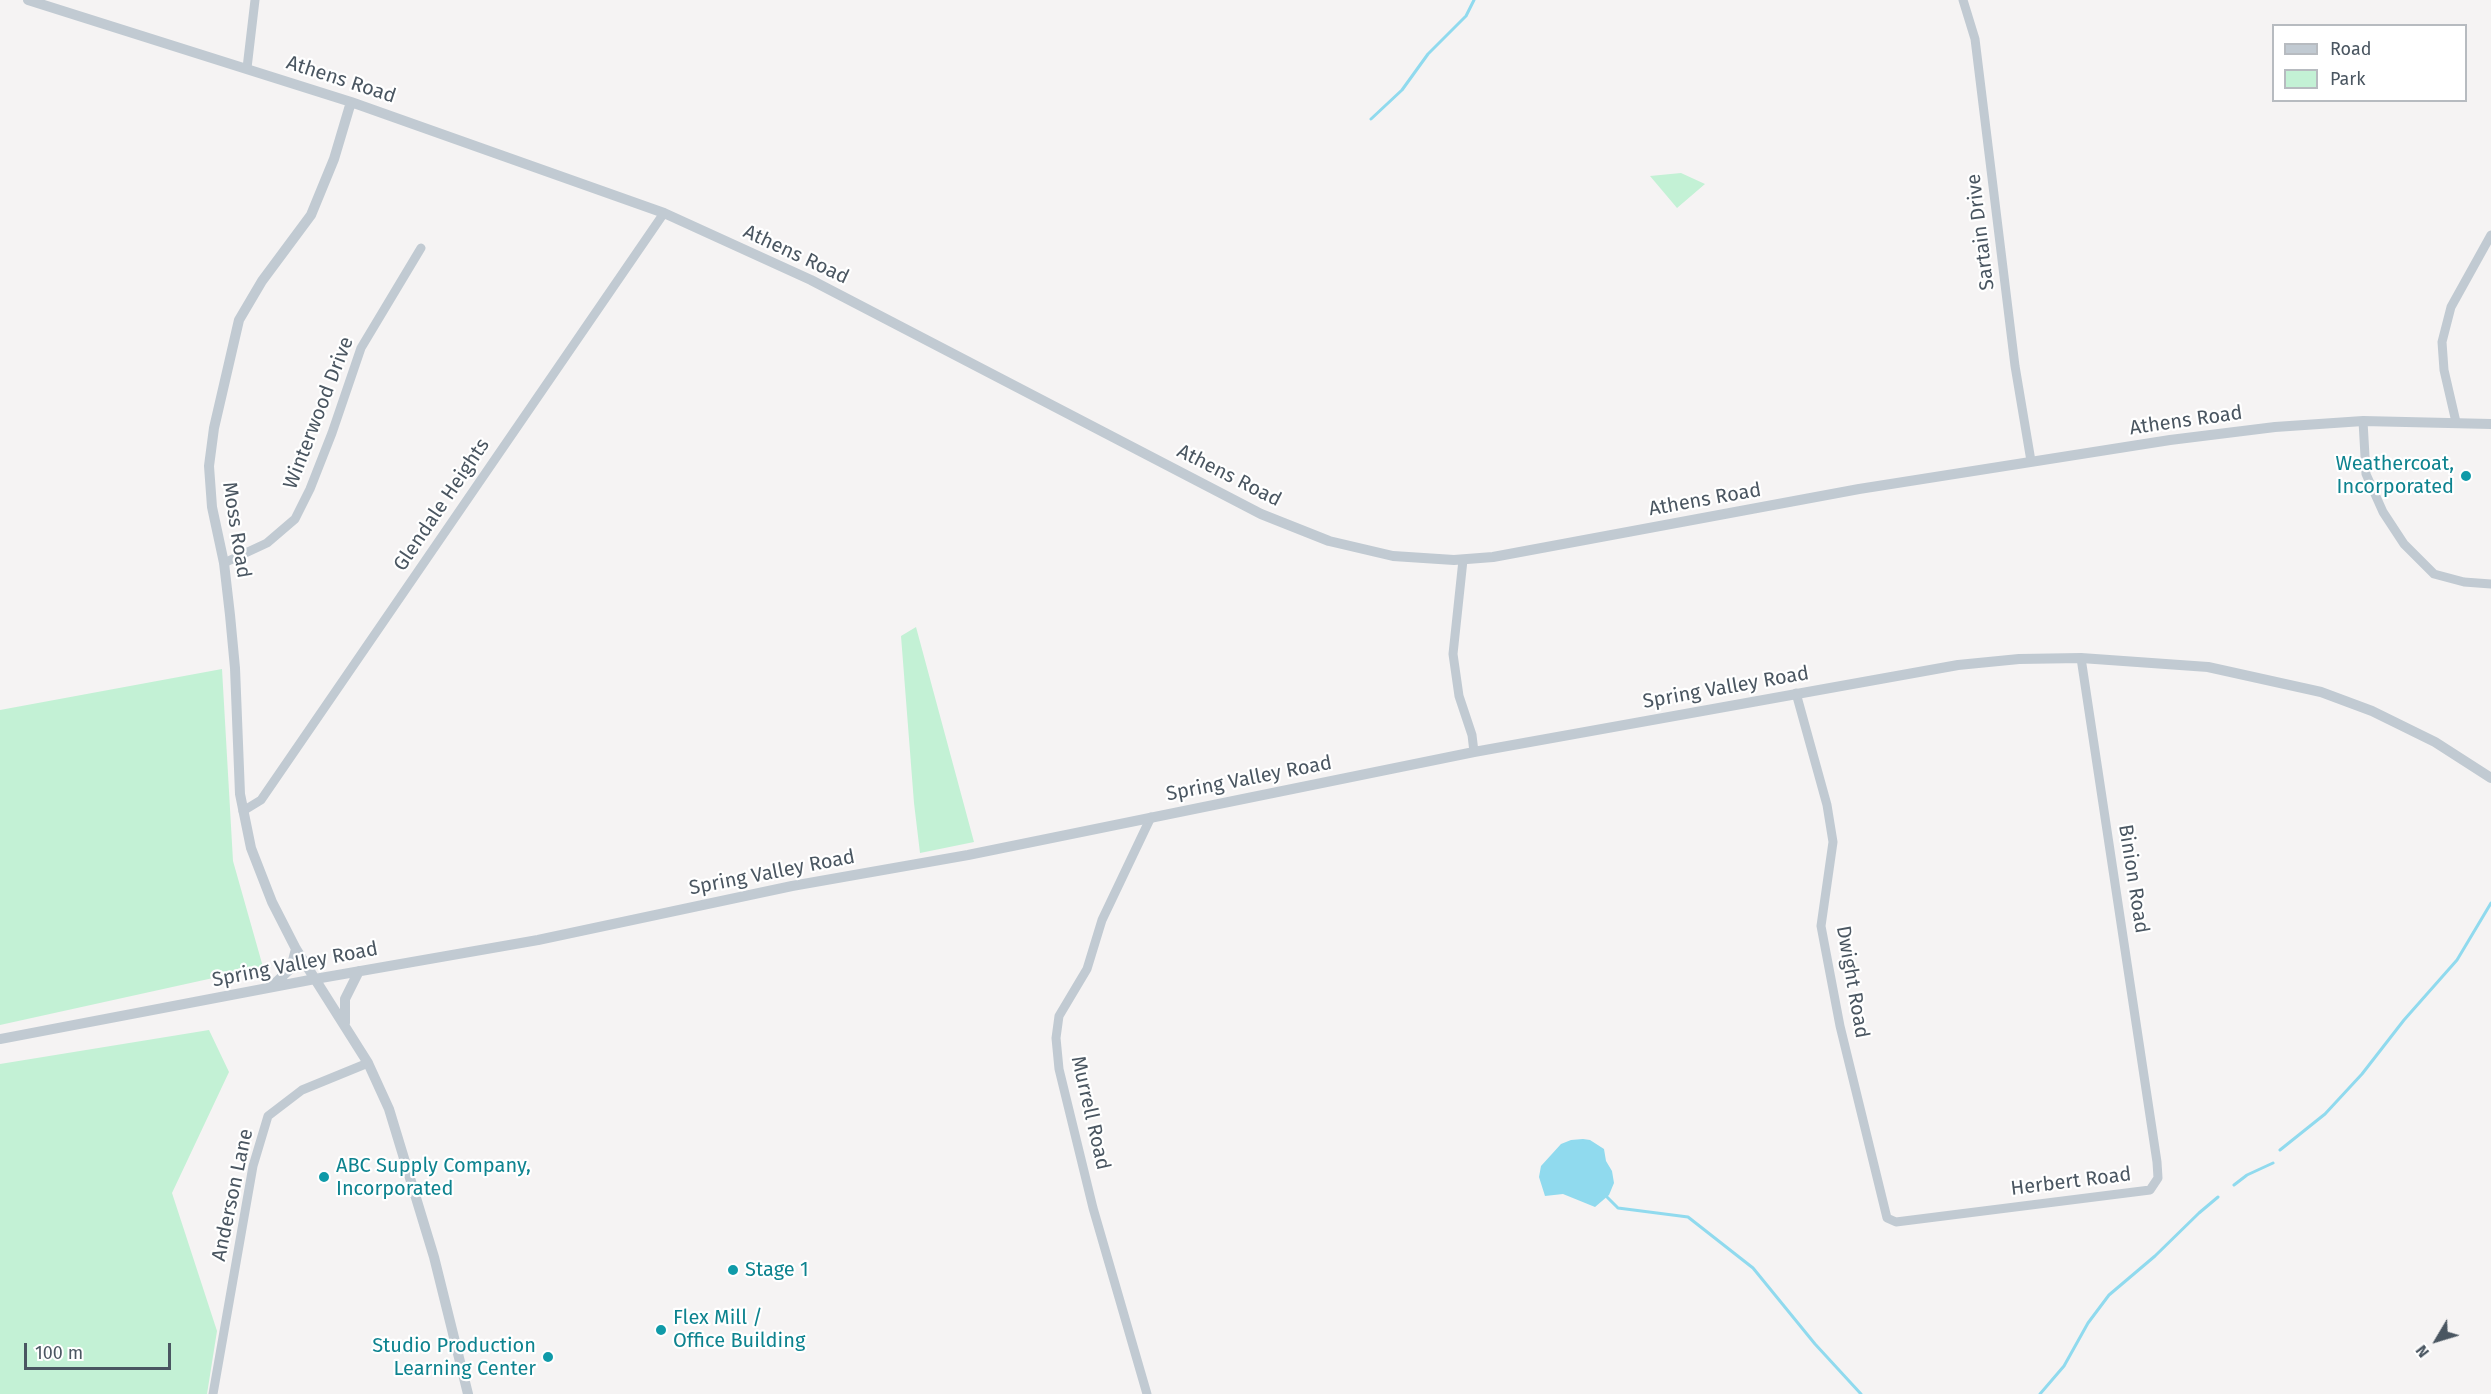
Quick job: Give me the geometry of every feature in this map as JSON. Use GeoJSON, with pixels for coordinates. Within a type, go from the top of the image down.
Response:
{"type":"FeatureCollection","features":[{"type":"Feature","properties":{"kind":"street","name":"Athens Road"},"geometry":{"type":"LineString","coordinates":[[28,0],[351,102],[664,213],[811,280],[1272,519],[1329,541],[1393,556],[1462,560],[1493,557],[1859,489],[2031,461],[2263,429],[2364,421],[2491,424]]}},
{"type":"Feature","properties":{"kind":"street"},"geometry":{"type":"LineString","coordinates":[[247,68],[255,0]]}},
{"type":"Feature","properties":{"kind":"street","name":"Sartain Drive"},"geometry":{"type":"LineString","coordinates":[[1963,0],[1975,39],[2015,366],[2031,461]]}},
{"type":"Feature","properties":{"kind":"street","name":"Moss Road"},"geometry":{"type":"LineString","coordinates":[[351,102],[334,159],[311,215],[262,281],[239,320],[214,428],[209,466],[212,507],[224,563],[235,668],[240,794],[251,848],[273,902],[296,949],[368,1063],[389,1109],[434,1257],[468,1394]]}},
{"type":"Feature","properties":{"kind":"street","name":"Glendale Heights"},"geometry":{"type":"LineString","coordinates":[[243,811],[261,800],[664,213]]}},
{"type":"Feature","properties":{"kind":"street"},"geometry":{"type":"LineString","coordinates":[[2456,422],[2444,370],[2442,342],[2451,307],[2491,236]]}},
{"type":"Feature","properties":{"kind":"street","name":"Winterwood Drive"},"geometry":{"type":"LineString","coordinates":[[224,563],[267,543],[295,519],[310,489],[332,433],[361,348],[421,248]]}},
{"type":"Feature","properties":{"kind":"street"},"geometry":{"type":"LineString","coordinates":[[2364,421],[2366,474],[2383,512],[2404,544],[2434,574],[2464,582],[2491,585]]}},
{"type":"Feature","properties":{"kind":"street"},"geometry":{"type":"LineString","coordinates":[[1462,560],[1453,654],[1455,676],[1472,735],[1474,752]]}},
{"type":"Feature","properties":{"kind":"street","name":"Spring Valley Road"},"geometry":{"type":"LineString","coordinates":[[0,1040],[315,979],[538,940],[792,886],[968,855],[1474,752],[1958,666],[2019,660],[2081,658],[2208,667],[2321,692],[2372,711],[2435,742],[2491,778]]}},
{"type":"Feature","properties":{"kind":"street","name":"Binion Road"},"geometry":{"type":"LineString","coordinates":[[2081,658],[2149,1106]]}},
{"type":"Feature","properties":{"kind":"street","name":"Dwight Road"},"geometry":{"type":"LineString","coordinates":[[1796,693],[1827,805],[1833,842],[1821,926],[1840,1026],[1887,1218],[1896,1222],[1945,1216]]}},
{"type":"Feature","properties":{"kind":"street","name":"Murrell Road"},"geometry":{"type":"LineString","coordinates":[[1147,1394],[1093,1208],[1059,1069],[1056,1038],[1059,1016],[1087,969],[1102,920],[1151,817]]}},
{"type":"Feature","properties":{"kind":"street"},"geometry":{"type":"LineString","coordinates":[[271,988],[291,968],[296,949]]}},
{"type":"Feature","properties":{"kind":"street"},"geometry":{"type":"LineString","coordinates":[[346,1029],[345,999],[359,971]]}},
{"type":"Feature","properties":{"kind":"street","name":"Anderson Lane"},"geometry":{"type":"LineString","coordinates":[[213,1394],[253,1166],[268,1116],[302,1090],[368,1063]]}},
{"type":"Feature","properties":{"kind":"street","name":"Herbert Road"},"geometry":{"type":"LineString","coordinates":[[1945,1216],[2150,1190],[2158,1178],[2158,1172],[2149,1106]]}},
{"type":"Feature","properties":{"kind":"green space"},"geometry":{"type":"Polygon","coordinates":[[[1681,173],[1705,184],[1677,208],[1650,176],[1681,173]]]}},
{"type":"Feature","properties":{"kind":"green space"},"geometry":{"type":"Polygon","coordinates":[[[916,627],[974,842],[920,853],[901,636],[916,627]]]}},
{"type":"Feature","properties":{"kind":"green space"},"geometry":{"type":"Polygon","coordinates":[[[222,669],[233,861],[263,967],[0,1025],[0,710],[222,669]]]}},
{"type":"Feature","properties":{"kind":"green space"},"geometry":{"type":"Polygon","coordinates":[[[209,1030],[229,1072],[172,1193],[217,1331],[207,1394],[0,1394],[0,1064],[209,1030]]]}},
{"type":"Feature","properties":{"kind":"water"},"geometry":{"type":"Polygon","coordinates":[[[1583,1139],[1590,1140],[1604,1149],[1606,1161],[1612,1171],[1614,1183],[1609,1195],[1595,1207],[1563,1194],[1545,1196],[1539,1177],[1541,1166],[1561,1144],[1583,1139]]]}},
{"type":"Feature","properties":{"kind":"waterway"},"geometry":{"type":"LineString","coordinates":[[1371,119],[1402,90],[1428,54],[1466,16],[1474,0]]}},
{"type":"Feature","properties":{"kind":"waterway"},"geometry":{"type":"LineString","coordinates":[[2280,1150],[2325,1114],[2362,1074],[2404,1020],[2457,960],[2491,903]]}},
{"type":"Feature","properties":{"kind":"waterway"},"geometry":{"type":"LineString","coordinates":[[2234,1185],[2247,1175],[2273,1163]]}},
{"type":"Feature","properties":{"kind":"waterway"},"geometry":{"type":"LineString","coordinates":[[1607,1197],[1618,1208],[1688,1217],[1753,1268],[1815,1344],[1861,1394]]}},
{"type":"Feature","properties":{"kind":"waterway"},"geometry":{"type":"LineString","coordinates":[[2040,1394],[2064,1366],[2088,1323],[2109,1295],[2218,1197]]}},
{"type":"Feature","properties":{"kind":"place","name":"Weathercoat, Incorporated"},"geometry":{"type":"Point","coordinates":[2466,476]}},
{"type":"Feature","properties":{"kind":"place","name":"ABC Supply Company, Incorporated"},"geometry":{"type":"Point","coordinates":[324,1177]}},
{"type":"Feature","properties":{"kind":"place","name":"Stage 1"},"geometry":{"type":"Point","coordinates":[733,1270]}},
{"type":"Feature","properties":{"kind":"place","name":"Flex Mill / Office Building"},"geometry":{"type":"Point","coordinates":[661,1330]}},
{"type":"Feature","properties":{"kind":"place","name":"Studio Production Learning Center"},"geometry":{"type":"Point","coordinates":[548,1357]}}]}
